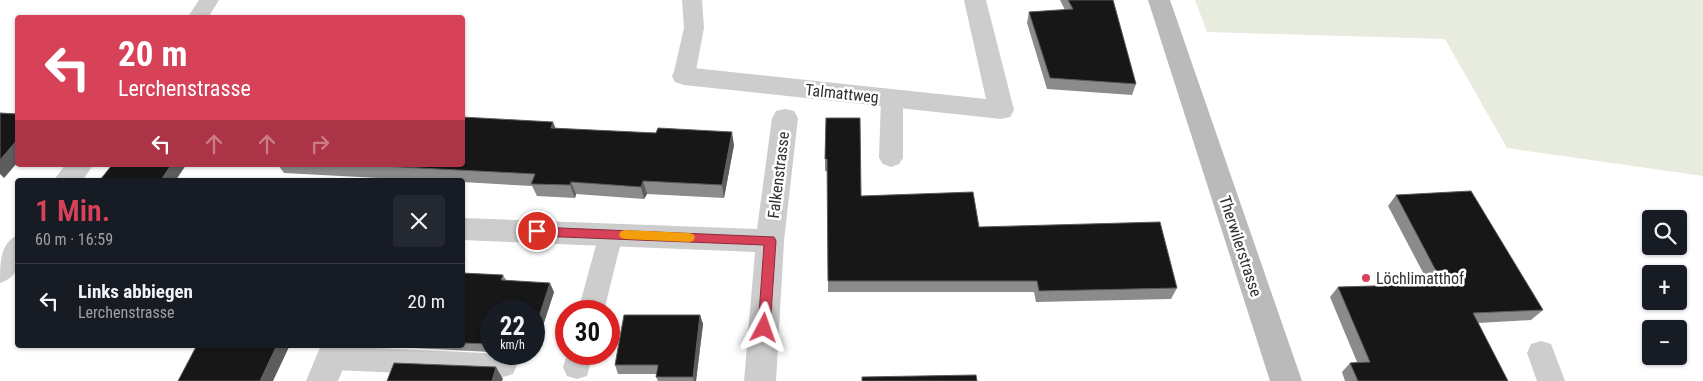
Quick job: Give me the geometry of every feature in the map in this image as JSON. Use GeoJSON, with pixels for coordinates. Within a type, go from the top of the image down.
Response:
{"type":"FeatureCollection","features":[{"type":"Feature","properties":{"kind":"main road","name":"Therwilerstrasse"},"geometry":{"type":"LineString","coordinates":[[1160,0],[1286,381]]}},
{"type":"Feature","properties":{"kind":"street","name":"Talmattweg"},"geometry":{"type":"LineString","coordinates":[[684,76],[1001,110],[975,0]]}},
{"type":"Feature","properties":{"kind":"street","name":"Falkenstrasse"},"geometry":{"type":"LineString","coordinates":[[760,381],[770,241],[785,118]]}},
{"type":"Feature","properties":{"kind":"street"},"geometry":{"type":"LineString","coordinates":[[70,178],[78,167]]}},
{"type":"Feature","properties":{"kind":"street"},"geometry":{"type":"LineString","coordinates":[[465,229],[770,241]]}},
{"type":"Feature","properties":{"kind":"street"},"geometry":{"type":"LineString","coordinates":[[0,271],[15,252]]}},
{"type":"Feature","properties":{"kind":"lane"},"geometry":{"type":"LineString","coordinates":[[199,15],[210,0]]}},
{"type":"Feature","properties":{"kind":"lane"},"geometry":{"type":"LineString","coordinates":[[684,76],[694,28],[692,0]]}},
{"type":"Feature","properties":{"kind":"lane"},"geometry":{"type":"LineString","coordinates":[[892,99],[892,158]]}},
{"type":"Feature","properties":{"kind":"lane"},"geometry":{"type":"LineString","coordinates":[[594,300],[611,234]]}},
{"type":"Feature","properties":{"kind":"lane"},"geometry":{"type":"LineString","coordinates":[[1541,353],[1551,381]]}},
{"type":"Feature","properties":{"kind":"lane"},"geometry":{"type":"LineString","coordinates":[[330,361],[480,364]]}},
{"type":"Feature","properties":{"kind":"shaded area"},"geometry":{"type":"Polygon","coordinates":[[[1195,0],[1703,0],[1703,176],[1507,148],[1445,39],[1207,32],[1195,0]]]}},
{"type":"Feature","properties":{"kind":"building"},"geometry":{"type":"Polygon","coordinates":[[[1068,0],[1113,0],[1136,84],[1050,78],[1029,12],[1073,9],[1068,0]]]}},
{"type":"Feature","properties":{"kind":"building"},"geometry":{"type":"Polygon","coordinates":[[[0,113],[15,114],[15,142],[0,160],[0,113]]]}},
{"type":"Feature","properties":{"kind":"building"},"geometry":{"type":"Polygon","coordinates":[[[465,117],[553,122],[551,128],[656,133],[658,128],[732,132],[722,185],[643,181],[641,187],[571,182],[570,185],[531,184],[535,174],[400,167],[465,167],[465,117]]]}},
{"type":"Feature","properties":{"kind":"building"},"geometry":{"type":"Polygon","coordinates":[[[826,118],[860,118],[861,196],[973,192],[979,227],[1160,222],[1177,288],[1039,291],[1037,281],[828,281],[827,159],[825,159],[826,118]]]}},
{"type":"Feature","properties":{"kind":"building"},"geometry":{"type":"Polygon","coordinates":[[[110,167],[170,167],[162,178],[102,178],[110,167]]]}},
{"type":"Feature","properties":{"kind":"building"},"geometry":{"type":"Polygon","coordinates":[[[1471,191],[1543,310],[1473,313],[1508,381],[1358,381],[1350,363],[1370,362],[1338,287],[1443,284],[1396,195],[1471,191]]]}},
{"type":"Feature","properties":{"kind":"building"},"geometry":{"type":"Polygon","coordinates":[[[465,273],[503,275],[501,280],[550,283],[544,300],[480,300],[480,344],[465,343],[465,273]]]}},
{"type":"Feature","properties":{"kind":"building"},"geometry":{"type":"Polygon","coordinates":[[[624,315],[700,315],[693,377],[656,377],[658,365],[620,365],[620,337],[624,315]]]}},
{"type":"Feature","properties":{"kind":"building"},"geometry":{"type":"Polygon","coordinates":[[[195,348],[276,348],[260,381],[178,381],[195,348]]]}},
{"type":"Feature","properties":{"kind":"building"},"geometry":{"type":"Polygon","coordinates":[[[394,363],[496,367],[492,381],[387,381],[394,363]]]}},
{"type":"Feature","properties":{"kind":"building"},"geometry":{"type":"Polygon","coordinates":[[[976,375],[977,381],[862,381],[862,377],[976,375]]]}},
{"type":"Feature","properties":{"kind":"slow traffic"},"geometry":{"type":"LineString","coordinates":[[625,235],[689,237]]}},
{"type":"Feature","properties":{"kind":"place","name":"Löchlimatthof"},"geometry":{"type":"Point","coordinates":[1366,278]}},
{"type":"Feature","properties":{"kind":"route"},"geometry":{"type":"LineString","coordinates":[[537,231],[770,241],[764,328]]}}]}
